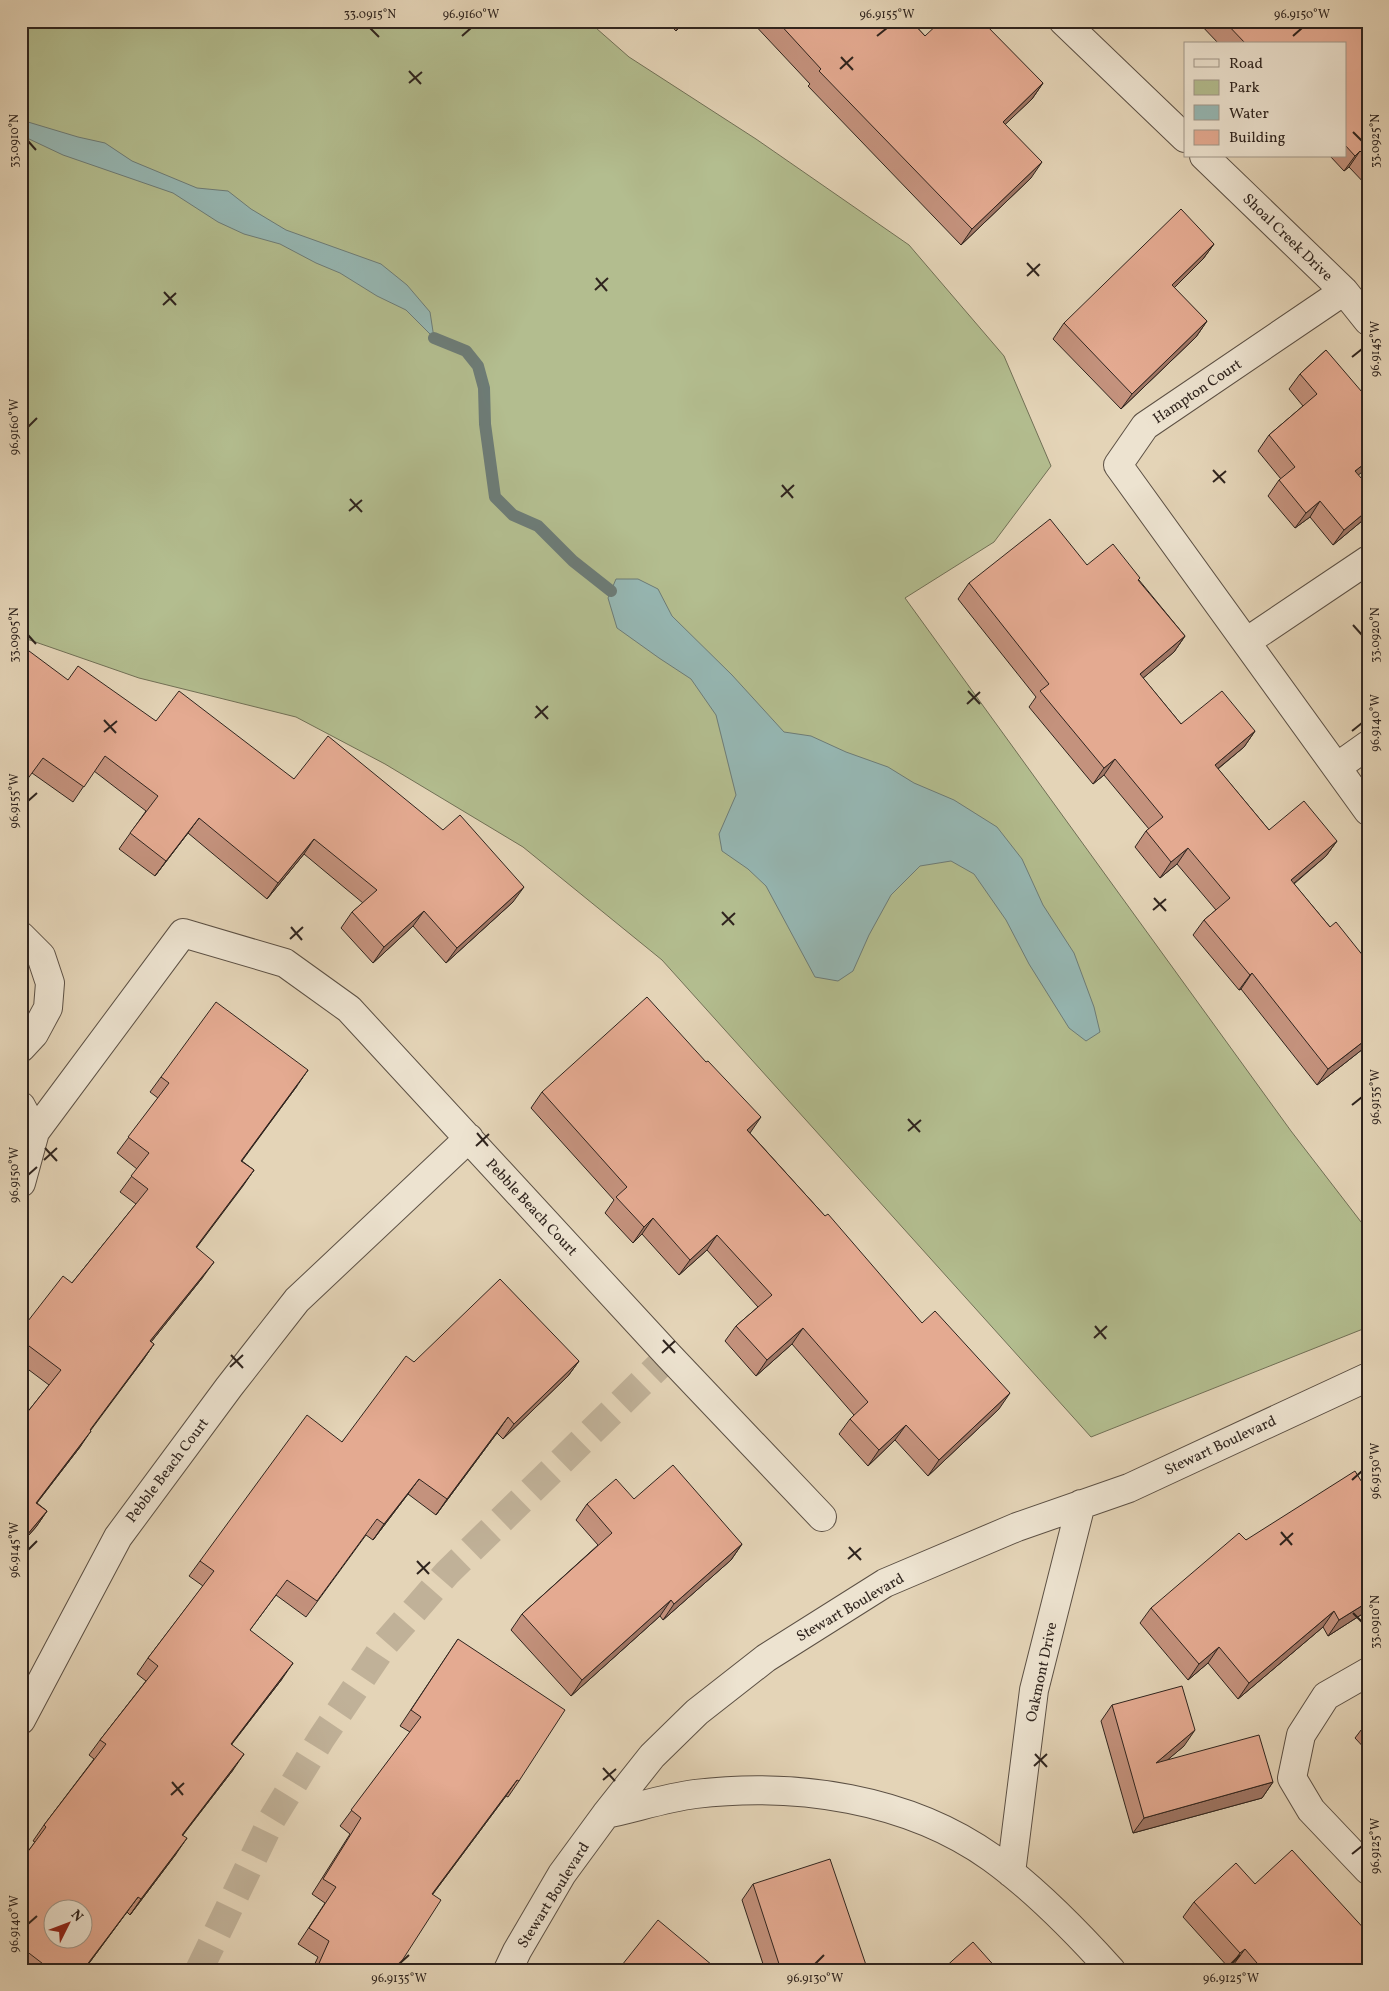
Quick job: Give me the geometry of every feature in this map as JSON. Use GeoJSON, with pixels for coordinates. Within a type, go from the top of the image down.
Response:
{"type":"FeatureCollection","features":[{"type":"Feature","properties":{"kind":"street"},"geometry":{"type":"LineString","coordinates":[[1063,21],[1184,137]]}},
{"type":"Feature","properties":{"kind":"street","name":"Shoal Creek Drive"},"geometry":{"type":"LineString","coordinates":[[1206,158],[1344,291],[1368,321]]}},
{"type":"Feature","properties":{"kind":"street","name":"Hampton Court"},"geometry":{"type":"LineString","coordinates":[[1344,291],[1145,426],[1118,465],[1368,811]]}},
{"type":"Feature","properties":{"kind":"street"},"geometry":{"type":"LineString","coordinates":[[1246,642],[1368,560]]}},
{"type":"Feature","properties":{"kind":"street"},"geometry":{"type":"LineString","coordinates":[[1337,767],[1368,745]]}},
{"type":"Feature","properties":{"kind":"street","name":"Pebble Beach Court"},"geometry":{"type":"LineString","coordinates":[[35,1132],[127,1011],[183,933],[285,963],[350,1009],[669,1356],[822,1517]]}},
{"type":"Feature","properties":{"kind":"street"},"geometry":{"type":"LineString","coordinates":[[21,936],[41,956],[50,983],[48,1008],[34,1034],[21,1048]]}},
{"type":"Feature","properties":{"kind":"street"},"geometry":{"type":"LineString","coordinates":[[21,1106],[35,1132],[21,1184]]}},
{"type":"Feature","properties":{"kind":"street","name":"Pebble Beach Court"},"geometry":{"type":"LineString","coordinates":[[21,1720],[118,1537],[229,1387],[298,1300],[469,1138]]}},
{"type":"Feature","properties":{"kind":"street","name":"Stewart Boulevard"},"geometry":{"type":"LineString","coordinates":[[508,1970],[562,1874],[652,1756],[697,1712],[766,1658],[885,1583],[1018,1527],[1128,1488],[1365,1384]]}},
{"type":"Feature","properties":{"kind":"street","name":"Oakmont Drive"},"geometry":{"type":"LineString","coordinates":[[1011,1873],[1034,1690],[1081,1504]]}},
{"type":"Feature","properties":{"kind":"street"},"geometry":{"type":"LineString","coordinates":[[1368,1672],[1326,1696],[1301,1735],[1292,1778],[1311,1810],[1368,1870]]}},
{"type":"Feature","properties":{"kind":"street"},"geometry":{"type":"LineString","coordinates":[[606,1814],[693,1794],[748,1790],[795,1791],[849,1798],[902,1813],[953,1835],[990,1857],[1011,1873],[1080,1936],[1111,1970]]}},
{"type":"Feature","properties":{"kind":"green space"},"geometry":{"type":"Polygon","coordinates":[[[21,21],[588,21],[629,57],[756,139],[909,245],[1004,356],[1051,466],[994,542],[905,598],[1291,1131],[1368,1231],[1368,1327],[1091,1437],[662,960],[523,847],[385,764],[296,717],[139,678],[21,637],[21,21]]]}},
{"type":"Feature","properties":{"kind":"water"},"geometry":{"type":"Polygon","coordinates":[[[21,121],[105,143],[132,161],[197,188],[228,191],[251,209],[286,230],[381,264],[407,285],[430,312],[434,338],[406,310],[377,296],[340,273],[280,244],[244,234],[218,222],[173,193],[63,155],[27,138],[21,138],[21,121]]]}},
{"type":"Feature","properties":{"kind":"water"},"geometry":{"type":"Polygon","coordinates":[[[616,579],[638,579],[658,589],[672,616],[732,675],[784,732],[811,736],[846,752],[888,767],[914,783],[954,800],[997,827],[1022,859],[1043,905],[1074,953],[1094,1007],[1100,1032],[1086,1041],[1069,1028],[1029,964],[1006,920],[974,874],[951,861],[920,866],[891,895],[869,935],[853,971],[838,981],[815,977],[766,886],[748,869],[722,851],[719,834],[736,795],[716,715],[691,679],[617,628],[608,598],[616,579]]]}},
{"type":"Feature","properties":{"kind":"building"},"geometry":{"type":"Polygon","coordinates":[[[777,21],[911,21],[925,36],[941,21],[982,21],[1043,83],[1003,122],[1042,162],[972,229],[819,71],[821,69],[777,21]]]}},
{"type":"Feature","properties":{"kind":"building"},"geometry":{"type":"Polygon","coordinates":[[[1224,21],[1368,21],[1368,159],[1360,151],[1355,156],[1346,146],[1346,42],[1244,42],[1224,21]]]}},
{"type":"Feature","properties":{"kind":"building"},"geometry":{"type":"Polygon","coordinates":[[[1181,209],[1214,244],[1172,285],[1207,321],[1132,394],[1064,323],[1181,209]]]}},
{"type":"Feature","properties":{"kind":"building"},"geometry":{"type":"Polygon","coordinates":[[[1326,350],[1368,399],[1368,461],[1355,471],[1368,486],[1368,510],[1344,530],[1320,501],[1306,513],[1279,480],[1295,467],[1269,435],[1317,394],[1300,374],[1326,350]]]}},
{"type":"Feature","properties":{"kind":"building"},"geometry":{"type":"Polygon","coordinates":[[[1050,519],[1087,565],[1113,544],[1140,578],[1138,580],[1185,636],[1140,674],[1181,724],[1222,691],[1255,731],[1215,765],[1269,830],[1304,801],[1337,841],[1291,880],[1330,927],[1336,922],[1368,962],[1368,1038],[1328,1069],[1252,973],[1250,975],[1204,920],[1230,898],[1188,848],[1171,862],[1146,831],[1163,817],[1115,759],[1104,768],[1040,691],[1049,684],[969,583],[1050,519]]]}},
{"type":"Feature","properties":{"kind":"building"},"geometry":{"type":"Polygon","coordinates":[[[21,645],[68,680],[78,666],[156,721],[179,691],[294,779],[328,736],[443,830],[460,815],[524,887],[457,948],[424,911],[384,947],[352,912],[377,890],[314,839],[278,883],[199,818],[166,861],[130,833],[158,796],[105,756],[84,787],[43,758],[21,788],[21,645]]]}},
{"type":"Feature","properties":{"kind":"building"},"geometry":{"type":"Polygon","coordinates":[[[647,997],[706,1062],[708,1061],[761,1117],[747,1130],[825,1216],[828,1214],[922,1323],[935,1311],[1010,1393],[939,1460],[906,1425],[879,1450],[850,1419],[868,1402],[803,1328],[767,1360],[736,1326],[772,1295],[717,1235],[690,1260],[653,1218],[644,1227],[616,1197],[627,1187],[542,1092],[647,997]]]}},
{"type":"Feature","properties":{"kind":"building"},"geometry":{"type":"Polygon","coordinates":[[[216,1002],[308,1070],[241,1161],[254,1170],[196,1247],[214,1262],[150,1341],[154,1344],[36,1503],[47,1511],[21,1542],[21,1418],[61,1370],[21,1340],[21,1330],[63,1276],[72,1283],[148,1189],[131,1176],[149,1153],[128,1137],[169,1083],[161,1077],[216,1002]]]}},
{"type":"Feature","properties":{"kind":"building"},"geometry":{"type":"Polygon","coordinates":[[[500,1279],[579,1361],[514,1424],[508,1417],[447,1499],[419,1479],[384,1524],[377,1519],[317,1601],[287,1580],[250,1630],[293,1663],[231,1744],[244,1754],[182,1835],[187,1838],[141,1899],[138,1897],[83,1970],[51,1970],[21,1947],[21,1861],[46,1827],[44,1825],[106,1744],[100,1740],[158,1666],[148,1658],[214,1571],[200,1561],[307,1415],[342,1442],[406,1356],[414,1362],[500,1279]]]}},
{"type":"Feature","properties":{"kind":"building"},"geometry":{"type":"Polygon","coordinates":[[[673,1465],[742,1544],[674,1604],[671,1600],[582,1680],[522,1614],[612,1533],[587,1504],[616,1479],[634,1499],[673,1465]]]}},
{"type":"Feature","properties":{"kind":"building"},"geometry":{"type":"Polygon","coordinates":[[[1355,1471],[1368,1492],[1368,1569],[1363,1572],[1368,1580],[1368,1602],[1339,1620],[1334,1611],[1249,1683],[1219,1647],[1199,1664],[1151,1608],[1239,1533],[1246,1540],[1355,1471]]]}},
{"type":"Feature","properties":{"kind":"building"},"geometry":{"type":"Polygon","coordinates":[[[458,1639],[565,1710],[519,1781],[517,1780],[432,1894],[441,1900],[396,1970],[316,1970],[329,1941],[309,1928],[336,1887],[323,1879],[361,1818],[351,1810],[421,1717],[411,1710],[458,1639]]]}},
{"type":"Feature","properties":{"kind":"building"},"geometry":{"type":"Polygon","coordinates":[[[1182,1686],[1195,1730],[1156,1763],[1259,1735],[1273,1782],[1144,1818],[1112,1705],[1182,1686]]]}},
{"type":"Feature","properties":{"kind":"building"},"geometry":{"type":"Polygon","coordinates":[[[1292,1850],[1368,1933],[1368,1970],[1263,1970],[1245,1949],[1240,1953],[1194,1902],[1236,1863],[1255,1884],[1292,1850]]]}},
{"type":"Feature","properties":{"kind":"building"},"geometry":{"type":"Polygon","coordinates":[[[830,1859],[866,1965],[852,1970],[781,1970],[753,1884],[830,1859]]]}},
{"type":"Feature","properties":{"kind":"building"},"geometry":{"type":"Polygon","coordinates":[[[658,1920],[718,1970],[618,1970],[658,1920]]]}},
{"type":"Feature","properties":{"kind":"building"},"geometry":{"type":"Polygon","coordinates":[[[973,1942],[998,1970],[942,1970],[973,1942]]]}},
{"type":"Feature","properties":{"kind":"waterway"},"geometry":{"type":"LineString","coordinates":[[434,338],[466,351],[478,366],[484,388],[485,424],[495,497],[513,515],[538,526],[573,561],[611,591]]}},
{"type":"Feature","properties":{"kind":"tunnel"},"geometry":{"type":"LineString","coordinates":[[199,1970],[272,1819],[321,1739],[385,1644],[447,1573],[669,1356]]}}]}
